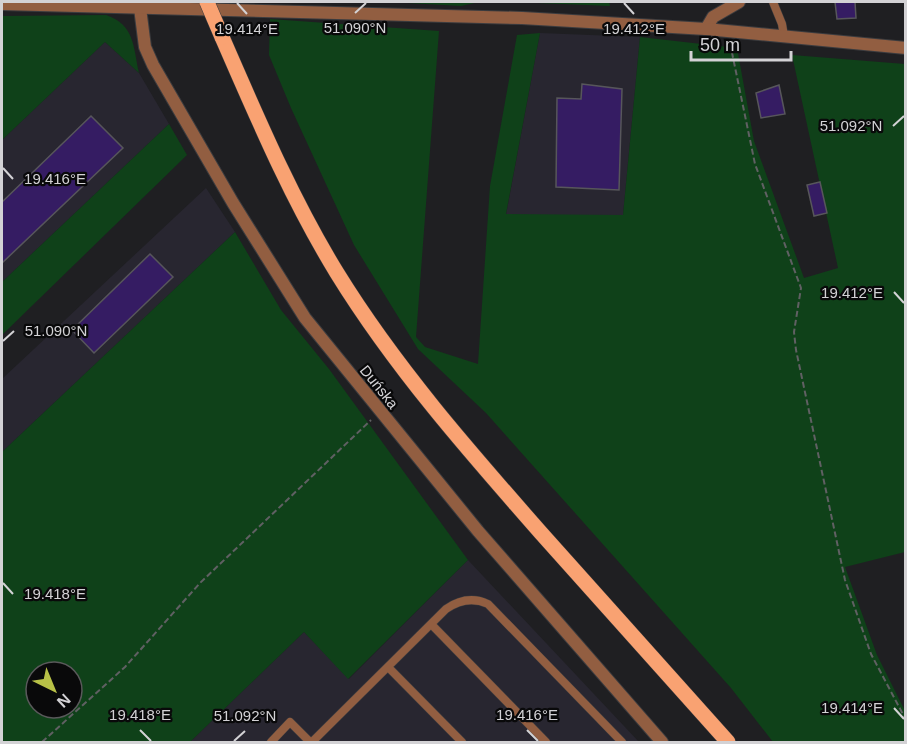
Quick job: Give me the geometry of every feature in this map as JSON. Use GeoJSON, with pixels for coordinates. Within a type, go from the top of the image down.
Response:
{"type":"FeatureCollection","features":[{"type":"Feature","properties":{"kind":"main road"},"geometry":{"type":"LineString","coordinates":[[207,2],[271,149],[303,212],[337,273],[389,351],[453,434],[728,742]]}},
{"type":"Feature","properties":{"kind":"street"},"geometry":{"type":"LineString","coordinates":[[706,29],[713,17],[740,2]]}},
{"type":"Feature","properties":{"kind":"street"},"geometry":{"type":"LineString","coordinates":[[2,4],[522,18],[706,29],[906,48]]}},
{"type":"Feature","properties":{"kind":"street","name":"Duńska"},"geometry":{"type":"LineString","coordinates":[[140,8],[145,46],[153,65],[294,303],[478,531],[662,742]]}},
{"type":"Feature","properties":{"kind":"lane"},"geometry":{"type":"LineString","coordinates":[[773,2],[784,36]]}},
{"type":"Feature","properties":{"kind":"lane"},"geometry":{"type":"LineString","coordinates":[[271,742],[290,722],[311,742],[446,609],[460,601],[472,600],[488,604],[622,742]]}},
{"type":"Feature","properties":{"kind":"lane"},"geometry":{"type":"LineString","coordinates":[[431,624],[546,742]]}},
{"type":"Feature","properties":{"kind":"lane"},"geometry":{"type":"LineString","coordinates":[[388,667],[462,742]]}},
{"type":"Feature","properties":{"kind":"path"},"geometry":{"type":"LineString","coordinates":[[728,31],[754,164],[801,288],[794,332],[796,350],[845,580],[871,654],[906,720]]}},
{"type":"Feature","properties":{"kind":"path"},"geometry":{"type":"LineString","coordinates":[[42,742],[125,667],[200,584],[380,412]]}},
{"type":"Feature","properties":{"kind":"shaded area"},"geometry":{"type":"Polygon","coordinates":[[[540,33],[640,37],[623,215],[506,215],[540,33]]]}},
{"type":"Feature","properties":{"kind":"shaded area"},"geometry":{"type":"Polygon","coordinates":[[[105,42],[139,73],[169,124],[2,282],[2,140],[105,42]]]}},
{"type":"Feature","properties":{"kind":"shaded area"},"geometry":{"type":"Polygon","coordinates":[[[206,188],[235,232],[2,452],[2,379],[206,188]]]}},
{"type":"Feature","properties":{"kind":"shaded area"},"geometry":{"type":"Polygon","coordinates":[[[468,560],[639,742],[190,742],[304,632],[349,679],[468,560]]]}},
{"type":"Feature","properties":{"kind":"green space"},"geometry":{"type":"Polygon","coordinates":[[[390,2],[479,2],[461,6],[390,2]]]}},
{"type":"Feature","properties":{"kind":"green space"},"geometry":{"type":"Polygon","coordinates":[[[609,2],[610,6],[538,3],[609,2]]]}},
{"type":"Feature","properties":{"kind":"green space"},"geometry":{"type":"Polygon","coordinates":[[[106,15],[123,24],[128,31],[134,45],[139,73],[105,42],[2,140],[2,16],[106,15]]]}},
{"type":"Feature","properties":{"kind":"green space"},"geometry":{"type":"Polygon","coordinates":[[[270,19],[439,31],[416,337],[425,347],[478,364],[490,186],[517,35],[540,33],[506,214],[623,215],[640,37],[737,48],[754,141],[804,278],[838,268],[792,55],[905,64],[905,552],[845,567],[877,655],[905,711],[905,742],[773,742],[731,688],[486,413],[418,349],[354,245],[291,108],[269,55],[270,19]]]}},
{"type":"Feature","properties":{"kind":"green space"},"geometry":{"type":"Polygon","coordinates":[[[169,124],[187,155],[2,335],[2,282],[169,124]]]}},
{"type":"Feature","properties":{"kind":"green space"},"geometry":{"type":"Polygon","coordinates":[[[235,232],[281,310],[329,369],[468,560],[348,679],[304,632],[190,742],[2,742],[2,452],[235,232]]]}},
{"type":"Feature","properties":{"kind":"building"},"geometry":{"type":"Polygon","coordinates":[[[835,2],[855,2],[856,18],[837,19],[835,2]]]}},
{"type":"Feature","properties":{"kind":"building"},"geometry":{"type":"Polygon","coordinates":[[[582,84],[622,89],[619,190],[556,187],[557,98],[581,99],[582,84]]]}},
{"type":"Feature","properties":{"kind":"building"},"geometry":{"type":"Polygon","coordinates":[[[779,85],[785,114],[761,118],[756,93],[779,85]]]}},
{"type":"Feature","properties":{"kind":"building"},"geometry":{"type":"Polygon","coordinates":[[[91,116],[123,148],[2,263],[2,202],[91,116]]]}},
{"type":"Feature","properties":{"kind":"building"},"geometry":{"type":"Polygon","coordinates":[[[820,182],[827,213],[814,216],[807,185],[820,182]]]}},
{"type":"Feature","properties":{"kind":"building"},"geometry":{"type":"Polygon","coordinates":[[[150,254],[173,277],[94,353],[72,330],[150,254]]]}}]}
